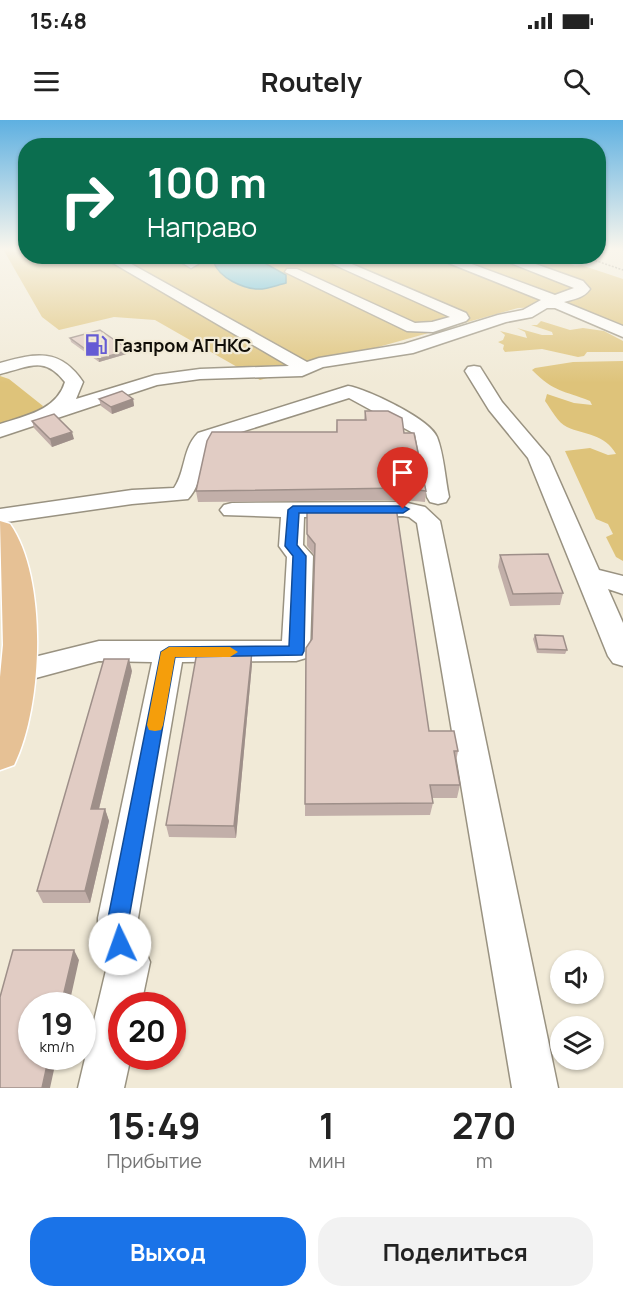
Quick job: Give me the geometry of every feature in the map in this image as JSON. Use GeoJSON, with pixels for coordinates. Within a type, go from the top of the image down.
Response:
{"type":"FeatureCollection","features":[{"type":"Feature","properties":{"kind":"main road"},"geometry":{"type":"LineString","coordinates":[[0,753],[21,671],[21,620],[3,534]]}},
{"type":"Feature","properties":{"kind":"lane"},"geometry":{"type":"LineString","coordinates":[[173,293],[307,369]]}},
{"type":"Feature","properties":{"kind":"lane"},"geometry":{"type":"LineString","coordinates":[[338,293],[413,328],[433,327],[461,318],[461,316],[408,293]]}},
{"type":"Feature","properties":{"kind":"lane"},"geometry":{"type":"LineString","coordinates":[[536,293],[554,300],[577,293]]}},
{"type":"Feature","properties":{"kind":"lane"},"geometry":{"type":"LineString","coordinates":[[0,431],[141,383],[200,374],[307,369],[330,360],[407,350],[503,318],[527,314],[547,304],[557,304],[623,332]]}},
{"type":"Feature","properties":{"kind":"lane"},"geometry":{"type":"LineString","coordinates":[[0,369],[35,360],[50,360],[60,366],[73,379],[73,387],[64,401],[50,413]]}},
{"type":"Feature","properties":{"kind":"lane"},"geometry":{"type":"LineString","coordinates":[[474,371],[491,403],[538,457],[589,576],[616,624],[623,656]]}},
{"type":"Feature","properties":{"kind":"lane"},"geometry":{"type":"LineString","coordinates":[[3,534],[132,497],[180,494],[186,488],[200,443],[205,437],[348,392],[356,393],[423,430],[427,437],[438,497]]}},
{"type":"Feature","properties":{"kind":"lane"},"geometry":{"type":"LineString","coordinates":[[232,510],[403,509],[417,512],[428,521],[535,1088]]}},
{"type":"Feature","properties":{"kind":"lane"},"geometry":{"type":"LineString","coordinates":[[21,671],[99,651],[296,651],[300,556],[291,546],[293,510]]}},
{"type":"Feature","properties":{"kind":"lane"},"geometry":{"type":"LineString","coordinates":[[589,576],[623,585]]}},
{"type":"Feature","properties":{"kind":"lane"},"geometry":{"type":"LineString","coordinates":[[101,1088],[129,962],[118,933],[118,918],[169,652]]}},
{"type":"Feature","properties":{"kind":"shaded area"},"geometry":{"type":"Polygon","coordinates":[[[28,293],[623,293],[623,328],[565,306],[518,308],[260,380],[155,320],[114,317],[59,330],[42,317],[28,293]]]}},
{"type":"Feature","properties":{"kind":"shaded area"},"geometry":{"type":"Polygon","coordinates":[[[541,321],[570,330],[583,328],[604,331],[623,341],[623,352],[587,352],[584,356],[578,357],[542,349],[505,352],[504,345],[498,342],[503,340],[505,335],[500,331],[527,338],[525,332],[517,328],[542,335],[553,335],[552,332],[531,325],[537,325],[541,321]]]}},
{"type":"Feature","properties":{"kind":"shaded area"},"geometry":{"type":"Polygon","coordinates":[[[623,361],[623,561],[616,557],[606,537],[613,534],[608,524],[596,519],[565,451],[590,448],[608,455],[616,454],[606,442],[564,425],[545,401],[547,394],[574,403],[592,405],[590,401],[553,387],[532,370],[573,362],[623,361]]]}},
{"type":"Feature","properties":{"kind":"shaded area"},"geometry":{"type":"Polygon","coordinates":[[[0,376],[9,379],[43,406],[41,410],[0,427],[0,376]]]}},
{"type":"Feature","properties":{"kind":"building"},"geometry":{"type":"Polygon","coordinates":[[[100,330],[129,350],[99,359],[70,338],[100,330]]]}},
{"type":"Feature","properties":{"kind":"building"},"geometry":{"type":"Polygon","coordinates":[[[122,391],[133,399],[111,407],[99,399],[122,391]]]}},
{"type":"Feature","properties":{"kind":"building"},"geometry":{"type":"Polygon","coordinates":[[[365,411],[388,411],[402,418],[404,433],[414,433],[426,491],[404,488],[196,491],[207,441],[212,432],[337,432],[337,420],[366,420],[365,411]]]}},
{"type":"Feature","properties":{"kind":"building"},"geometry":{"type":"Polygon","coordinates":[[[54,414],[72,432],[50,439],[32,421],[54,414]]]}},
{"type":"Feature","properties":{"kind":"building"},"geometry":{"type":"Polygon","coordinates":[[[307,507],[396,507],[429,731],[454,731],[458,751],[454,751],[460,785],[430,785],[433,803],[305,804],[306,648],[312,639],[315,544],[307,534],[307,507]]]}},
{"type":"Feature","properties":{"kind":"building"},"geometry":{"type":"Polygon","coordinates":[[[548,554],[563,593],[513,594],[500,555],[548,554]]]}},
{"type":"Feature","properties":{"kind":"building"},"geometry":{"type":"Polygon","coordinates":[[[535,635],[563,636],[567,650],[538,649],[535,635]]]}},
{"type":"Feature","properties":{"kind":"building"},"geometry":{"type":"Polygon","coordinates":[[[252,651],[234,826],[166,825],[197,652],[252,651]]]}},
{"type":"Feature","properties":{"kind":"building"},"geometry":{"type":"Polygon","coordinates":[[[104,659],[129,659],[91,809],[105,809],[85,891],[37,891],[104,659]]]}},
{"type":"Feature","properties":{"kind":"building"},"geometry":{"type":"Polygon","coordinates":[[[13,950],[74,950],[64,992],[18,992],[18,1070],[46,1070],[42,1088],[0,1088],[0,997],[13,950]]]}},
{"type":"Feature","properties":{"kind":"slow traffic"},"geometry":{"type":"LineString","coordinates":[[155,725],[169,652],[230,652]]}},
{"type":"Feature","properties":{"kind":"place","name":"Газпром АГНКС"},"geometry":{"type":"Point","coordinates":[96,345]}},
{"type":"Feature","properties":{"kind":"route"},"geometry":{"type":"LineString","coordinates":[[120,944],[118,918],[169,652],[296,651],[300,556],[291,546],[293,510],[403,509]]}}]}
